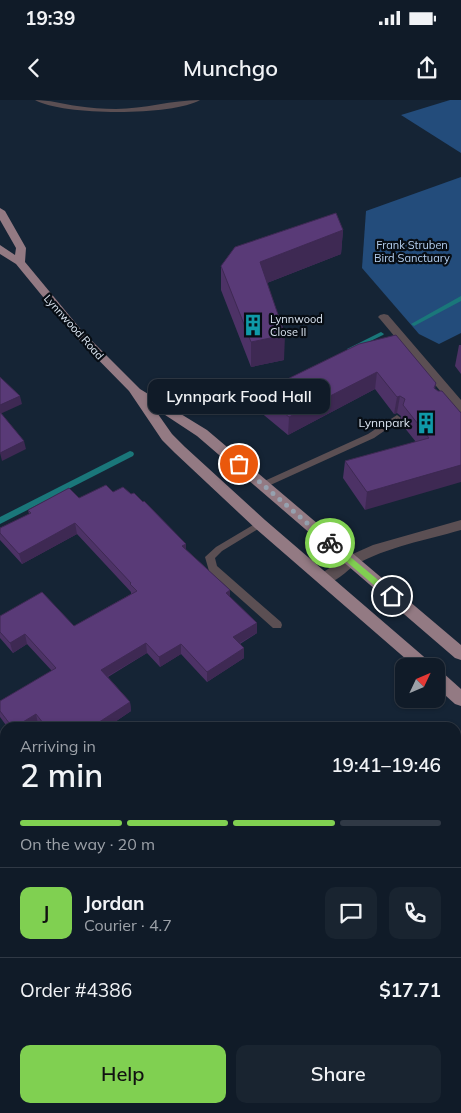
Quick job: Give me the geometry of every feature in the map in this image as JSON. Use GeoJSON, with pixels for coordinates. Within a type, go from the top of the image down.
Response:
{"type":"FeatureCollection","features":[{"type":"Feature","properties":{"kind":"main road","name":"Lynnwood Road"},"geometry":{"type":"LineString","coordinates":[[0,212],[21,248],[20,262]]}},
{"type":"Feature","properties":{"kind":"main road","name":"Lynnwood Road"},"geometry":{"type":"LineString","coordinates":[[0,248],[20,262],[79,334],[133,388],[167,437],[260,524],[415,658]]}},
{"type":"Feature","properties":{"kind":"main road","name":"Lynnwood Road"},"geometry":{"type":"LineString","coordinates":[[133,388],[202,433],[461,654]]}},
{"type":"Feature","properties":{"kind":"main road"},"geometry":{"type":"LineString","coordinates":[[445,685],[461,699]]}},
{"type":"Feature","properties":{"kind":"street"},"geometry":{"type":"LineString","coordinates":[[384,316],[453,403]]}},
{"type":"Feature","properties":{"kind":"street"},"geometry":{"type":"LineString","coordinates":[[324,579],[351,561],[378,549],[461,525]]}},
{"type":"Feature","properties":{"kind":"lane"},"geometry":{"type":"LineString","coordinates":[[38,100],[74,109],[118,111],[160,108],[197,100]]}},
{"type":"Feature","properties":{"kind":"lane"},"geometry":{"type":"LineString","coordinates":[[263,485],[371,436],[398,418]]}},
{"type":"Feature","properties":{"kind":"lane"},"geometry":{"type":"LineString","coordinates":[[260,524],[219,549],[210,557],[212,568],[277,625]]}},
{"type":"Feature","properties":{"kind":"green space"},"geometry":{"type":"Polygon","coordinates":[[[450,100],[461,100],[461,153],[401,115],[450,100]]]}},
{"type":"Feature","properties":{"kind":"green space","name":"Frank Struben Bird Sanctuary"},"geometry":{"type":"Polygon","coordinates":[[[461,177],[461,333],[439,344],[419,334],[362,268],[366,211],[461,177]]]}},
{"type":"Feature","properties":{"kind":"building"},"geometry":{"type":"Polygon","coordinates":[[[336,213],[343,230],[260,262],[285,335],[251,342],[221,266],[235,247],[336,213]]]}},
{"type":"Feature","properties":{"kind":"building"},"geometry":{"type":"Polygon","coordinates":[[[396,335],[436,383],[434,388],[442,391],[461,413],[461,465],[367,492],[345,461],[429,438],[403,405],[405,399],[400,396],[397,397],[377,372],[289,417],[259,393],[359,344],[396,335]]]}},
{"type":"Feature","properties":{"kind":"building"},"geometry":{"type":"Polygon","coordinates":[[[0,377],[20,396],[0,405],[0,377]]]}},
{"type":"Feature","properties":{"kind":"building"},"geometry":{"type":"Polygon","coordinates":[[[0,412],[24,441],[0,453],[0,412]]]}},
{"type":"Feature","properties":{"kind":"building"},"geometry":{"type":"Polygon","coordinates":[[[106,485],[113,492],[123,487],[131,494],[134,493],[186,544],[182,546],[230,590],[226,593],[257,623],[233,637],[244,648],[207,672],[181,644],[159,657],[146,643],[101,670],[130,702],[99,722],[42,722],[36,714],[23,722],[8,722],[0,711],[0,701],[56,668],[25,634],[10,643],[0,632],[0,616],[42,592],[74,626],[137,591],[75,523],[19,554],[0,533],[0,528],[31,513],[28,510],[69,488],[79,498],[106,485]]]}},
{"type":"Feature","properties":{"kind":"waterway"},"geometry":{"type":"LineString","coordinates":[[414,324],[461,298]]}},
{"type":"Feature","properties":{"kind":"waterway"},"geometry":{"type":"LineString","coordinates":[[350,349],[381,334]]}},
{"type":"Feature","properties":{"kind":"waterway"},"geometry":{"type":"LineString","coordinates":[[220,413],[269,389]]}},
{"type":"Feature","properties":{"kind":"waterway"},"geometry":{"type":"LineString","coordinates":[[0,521],[130,454]]}},
{"type":"Feature","properties":{"kind":"way so far"},"geometry":{"type":"LineString","coordinates":[[239,464],[330,543]]}},
{"type":"Feature","properties":{"kind":"place","name":"Lynnwood Close II"},"geometry":{"type":"Point","coordinates":[253,325]}},
{"type":"Feature","properties":{"kind":"place","name":"Lynnpark"},"geometry":{"type":"Point","coordinates":[426,423]}},
{"type":"Feature","properties":{"kind":"place","name":"Lynnpark Food Hall"},"geometry":{"type":"Point","coordinates":[239,464]}},
{"type":"Feature","properties":{"kind":"route"},"geometry":{"type":"LineString","coordinates":[[330,543],[392,596]]}}]}
